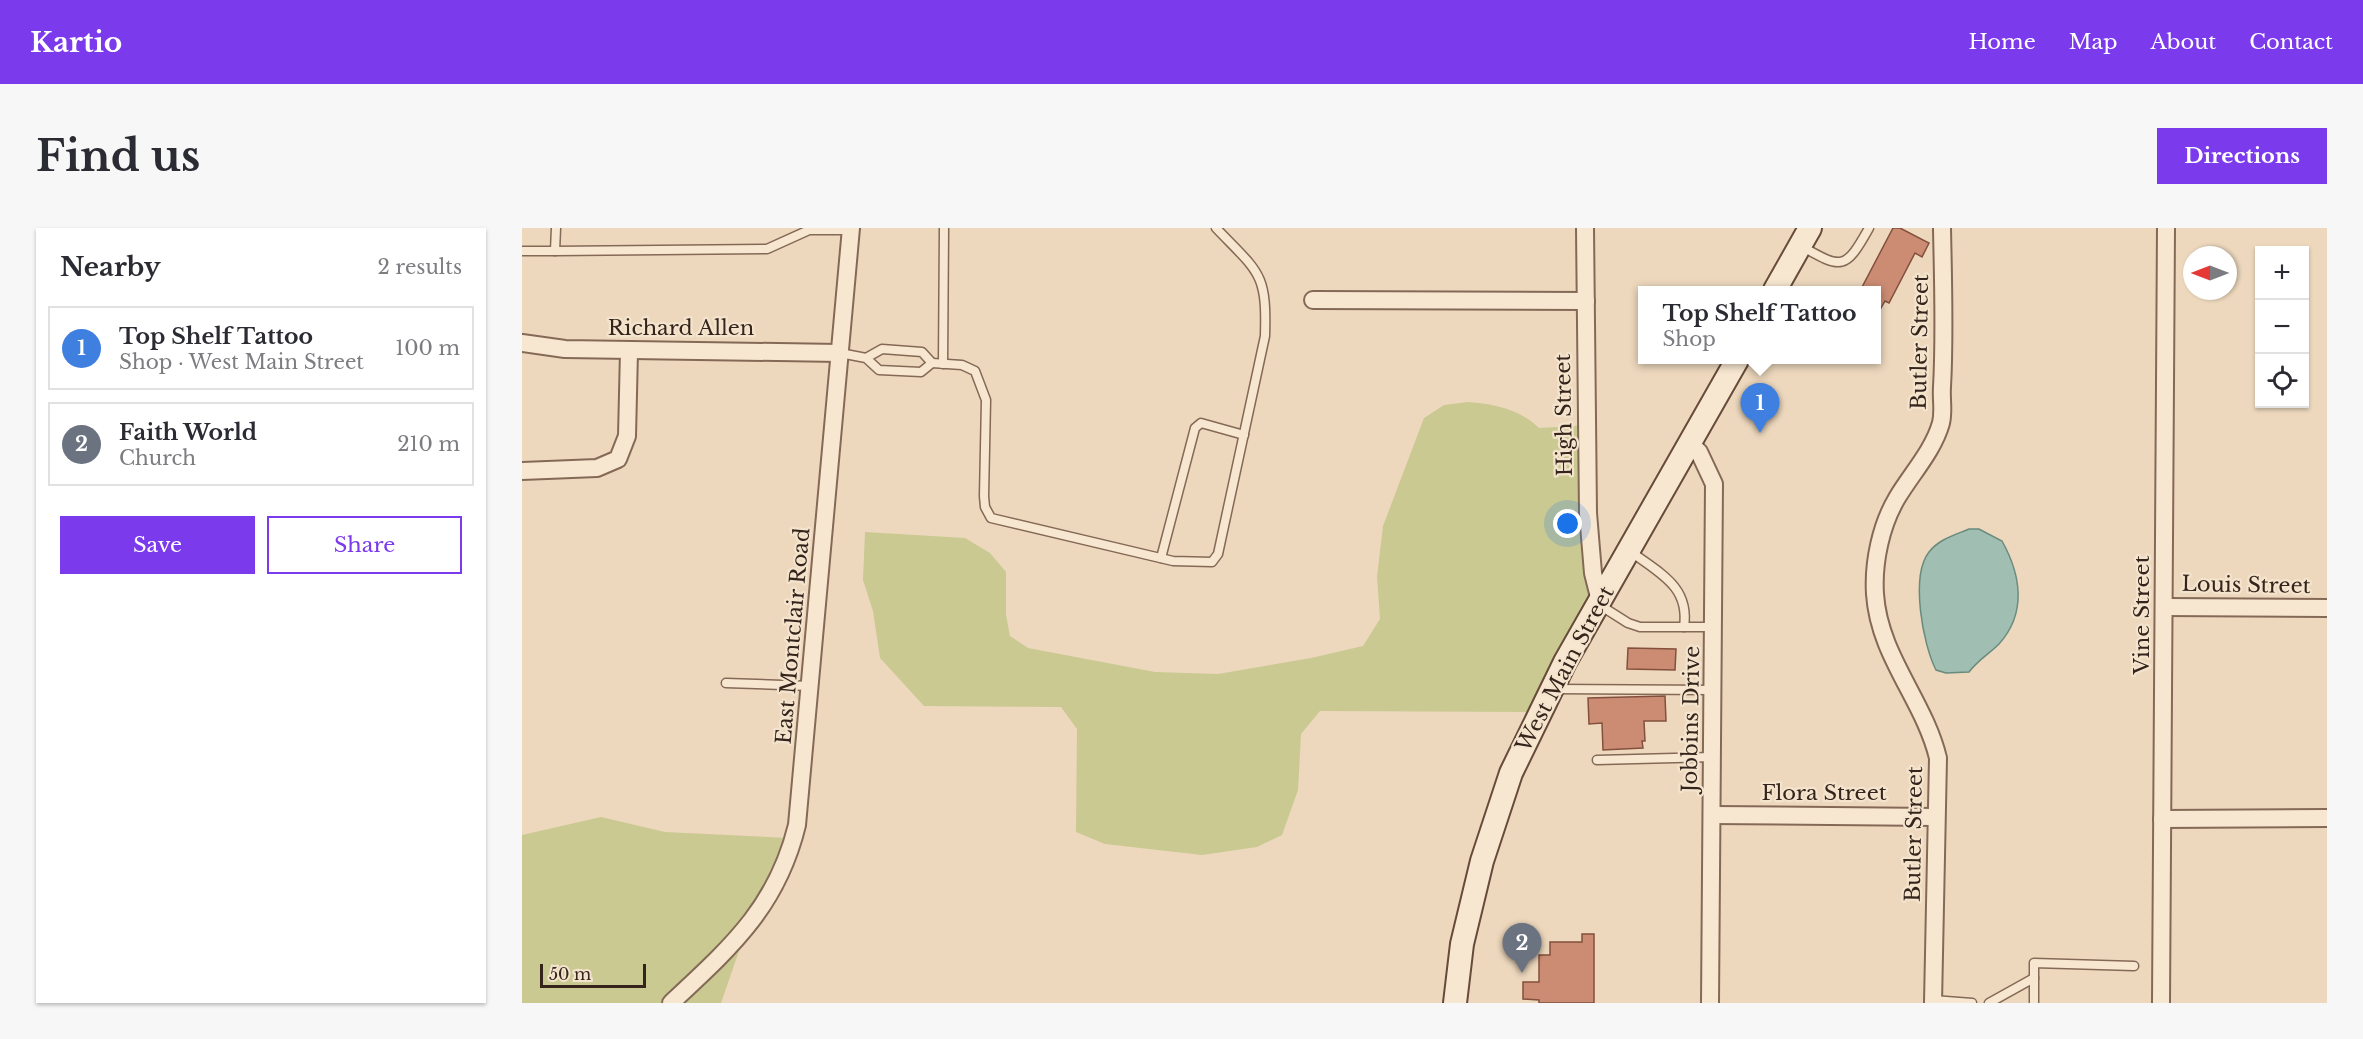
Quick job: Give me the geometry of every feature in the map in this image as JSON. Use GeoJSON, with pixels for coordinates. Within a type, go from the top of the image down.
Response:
{"type":"FeatureCollection","features":[{"type":"Feature","properties":{"kind":"main road"},"geometry":{"type":"LineString","coordinates":[[1778,286],[1805,237]]}},
{"type":"Feature","properties":{"kind":"main road","name":"West Main Street"},"geometry":{"type":"LineString","coordinates":[[1455,1003],[1462,944],[1482,861],[1511,773],[1551,689],[1735,364]]}},
{"type":"Feature","properties":{"kind":"street","name":"High Street"},"geometry":{"type":"LineString","coordinates":[[1585,228],[1587,513],[1593,573],[1599,602]]}},
{"type":"Feature","properties":{"kind":"street","name":"Butler Street"},"geometry":{"type":"LineString","coordinates":[[1933,1001],[1936,961],[1938,758],[1934,744],[1885,642],[1874,592],[1875,569],[1887,520],[1896,499],[1931,446],[1944,408],[1942,228]]}},
{"type":"Feature","properties":{"kind":"street","name":"Vine Street"},"geometry":{"type":"LineString","coordinates":[[2161,1003],[2166,228]]}},
{"type":"Feature","properties":{"kind":"street","name":"East Montclair Road"},"geometry":{"type":"LineString","coordinates":[[671,1003],[755,919],[781,875],[797,825],[851,229]]}},
{"type":"Feature","properties":{"kind":"street"},"geometry":{"type":"LineString","coordinates":[[1313,300],[1586,301]]}},
{"type":"Feature","properties":{"kind":"street","name":"Richard Allen"},"geometry":{"type":"LineString","coordinates":[[522,343],[565,349],[763,350],[840,353]]}},
{"type":"Feature","properties":{"kind":"street"},"geometry":{"type":"LineString","coordinates":[[522,471],[597,468],[618,459],[627,436],[629,351]]}},
{"type":"Feature","properties":{"kind":"street","name":"Jobbins Drive"},"geometry":{"type":"LineString","coordinates":[[1690,443],[1699,452],[1714,484],[1715,627],[1710,1003]]}},
{"type":"Feature","properties":{"kind":"street","name":"Louis Street"},"geometry":{"type":"LineString","coordinates":[[2165,606],[2327,608]]}},
{"type":"Feature","properties":{"kind":"street","name":"Flora Street"},"geometry":{"type":"LineString","coordinates":[[1712,815],[1936,817]]}},
{"type":"Feature","properties":{"kind":"street"},"geometry":{"type":"LineString","coordinates":[[2162,819],[2327,818]]}},
{"type":"Feature","properties":{"kind":"lane"},"geometry":{"type":"LineString","coordinates":[[555,251],[556,228]]}},
{"type":"Feature","properties":{"kind":"lane"},"geometry":{"type":"LineString","coordinates":[[943,364],[945,228]]}},
{"type":"Feature","properties":{"kind":"lane"},"geometry":{"type":"LineString","coordinates":[[866,358],[882,349],[922,352],[932,363],[962,365],[975,371],[986,400],[984,496],[985,507],[991,518],[1161,558],[1194,563],[1212,562],[1218,554],[1265,336],[1265,294],[1259,273],[1216,228]]}},
{"type":"Feature","properties":{"kind":"lane"},"geometry":{"type":"LineString","coordinates":[[1805,237],[1832,264],[1854,256],[1869,228]]}},
{"type":"Feature","properties":{"kind":"lane"},"geometry":{"type":"LineString","coordinates":[[522,251],[767,249],[809,230],[851,229]]}},
{"type":"Feature","properties":{"kind":"lane"},"geometry":{"type":"LineString","coordinates":[[840,353],[866,358],[879,370],[921,372],[932,363]]}},
{"type":"Feature","properties":{"kind":"lane"},"geometry":{"type":"LineString","coordinates":[[1161,558],[1195,428],[1201,423],[1244,435]]}},
{"type":"Feature","properties":{"kind":"lane"},"geometry":{"type":"LineString","coordinates":[[1629,550],[1678,590],[1686,612],[1684,627]]}},
{"type":"Feature","properties":{"kind":"lane"},"geometry":{"type":"LineString","coordinates":[[1599,602],[1628,622],[1640,627],[1715,627]]}},
{"type":"Feature","properties":{"kind":"lane"},"geometry":{"type":"LineString","coordinates":[[726,683],[810,686]]}},
{"type":"Feature","properties":{"kind":"lane"},"geometry":{"type":"LineString","coordinates":[[1551,689],[1714,690]]}},
{"type":"Feature","properties":{"kind":"lane"},"geometry":{"type":"LineString","coordinates":[[1598,760],[1713,757]]}},
{"type":"Feature","properties":{"kind":"lane"},"geometry":{"type":"LineString","coordinates":[[2034,1003],[2034,963],[2134,966]]}},
{"type":"Feature","properties":{"kind":"lane"},"geometry":{"type":"LineString","coordinates":[[1989,1003],[2034,978]]}},
{"type":"Feature","properties":{"kind":"lane"},"geometry":{"type":"LineString","coordinates":[[1933,1001],[1972,1003]]}},
{"type":"Feature","properties":{"kind":"shaded area"},"geometry":{"type":"Polygon","coordinates":[[[1468,402],[1487,404],[1515,412],[1539,428],[1591,425],[1597,589],[1531,712],[1320,711],[1301,734],[1298,790],[1282,835],[1257,847],[1202,855],[1105,844],[1076,832],[1077,729],[1061,707],[924,706],[880,658],[873,611],[863,580],[865,532],[965,538],[990,553],[1006,572],[1006,615],[1010,636],[1028,648],[1155,672],[1218,674],[1311,658],[1363,646],[1380,619],[1377,577],[1383,526],[1424,418],[1444,405],[1468,402]]]}},
{"type":"Feature","properties":{"kind":"shaded area"},"geometry":{"type":"Polygon","coordinates":[[[1969,529],[1979,529],[2002,541],[2017,580],[2017,607],[2008,632],[1999,644],[1969,672],[1946,673],[1936,670],[1931,659],[1920,611],[1920,577],[1923,563],[1933,548],[1948,538],[1969,529]]]}},
{"type":"Feature","properties":{"kind":"shaded area"},"geometry":{"type":"Polygon","coordinates":[[[601,817],[665,832],[788,838],[747,928],[721,1003],[522,1003],[522,835],[601,817]]]}},
{"type":"Feature","properties":{"kind":"building"},"geometry":{"type":"Polygon","coordinates":[[[1893,228],[1900,228],[1929,243],[1922,257],[1915,253],[1889,303],[1885,301],[1881,308],[1881,286],[1863,286],[1893,228]]]}},
{"type":"Feature","properties":{"kind":"building"},"geometry":{"type":"Polygon","coordinates":[[[1628,648],[1676,649],[1675,670],[1627,669],[1628,648]]]}},
{"type":"Feature","properties":{"kind":"building"},"geometry":{"type":"Polygon","coordinates":[[[1665,696],[1666,721],[1644,721],[1643,748],[1603,750],[1602,723],[1589,724],[1588,698],[1665,696]]]}},
{"type":"Feature","properties":{"kind":"building"},"geometry":{"type":"Polygon","coordinates":[[[1582,934],[1594,934],[1594,1003],[1539,1003],[1539,1000],[1523,999],[1523,982],[1539,982],[1539,955],[1550,955],[1550,942],[1582,942],[1582,934]]]}},
{"type":"Feature","properties":{"kind":"place","name":"Top Shelf Tattoo"},"geometry":{"type":"Point","coordinates":[1760,433]}},
{"type":"Feature","properties":{"kind":"place","name":"Faith World"},"geometry":{"type":"Point","coordinates":[1522,973]}}]}
